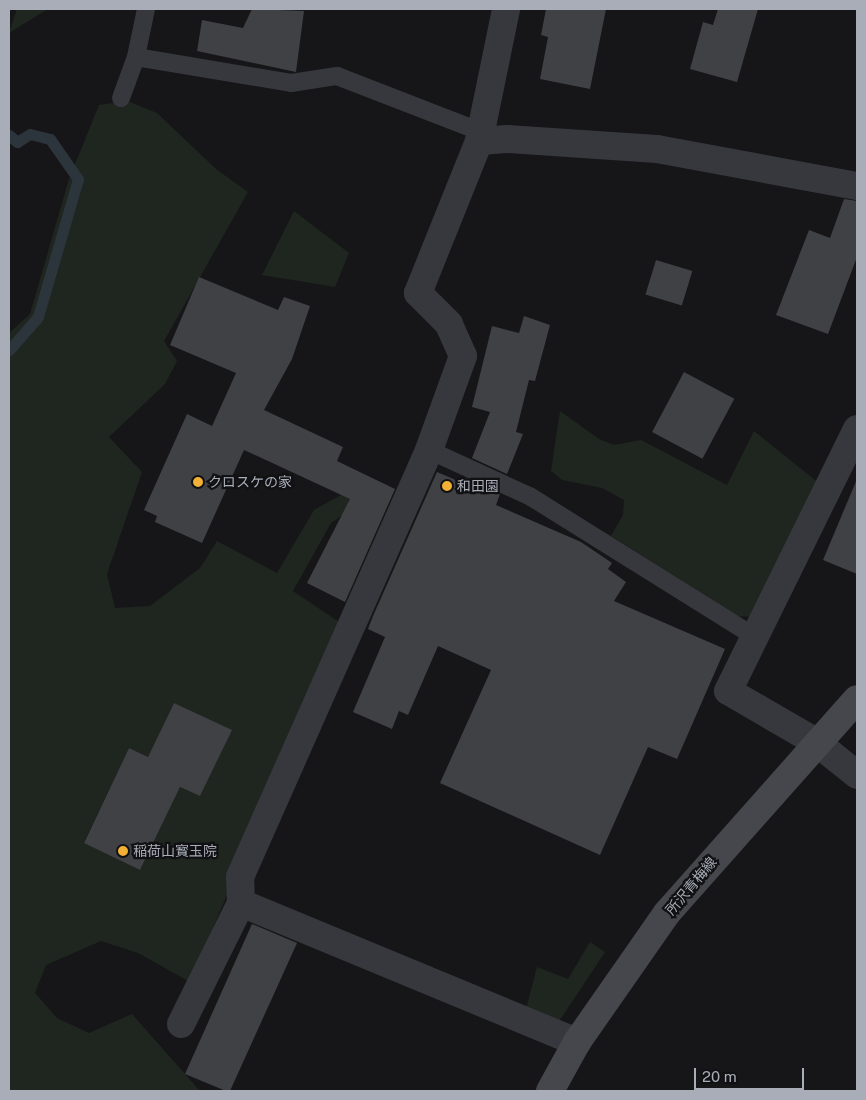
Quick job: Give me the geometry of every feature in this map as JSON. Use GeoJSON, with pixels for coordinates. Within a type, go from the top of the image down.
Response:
{"type":"FeatureCollection","features":[{"type":"Feature","properties":{"kind":"main road","name":"所沢青梅線"},"geometry":{"type":"LineString","coordinates":[[550,1091],[577,1042],[667,913],[816,742],[857,699]]}},
{"type":"Feature","properties":{"kind":"street"},"geometry":{"type":"LineString","coordinates":[[181,1024],[240,903],[240,877],[429,450],[463,356],[449,324],[418,293],[479,136],[506,9]]}},
{"type":"Feature","properties":{"kind":"street"},"geometry":{"type":"LineString","coordinates":[[479,136],[657,149],[857,186]]}},
{"type":"Feature","properties":{"kind":"street"},"geometry":{"type":"LineString","coordinates":[[857,429],[728,691],[816,742],[857,775]]}},
{"type":"Feature","properties":{"kind":"street"},"geometry":{"type":"LineString","coordinates":[[240,903],[577,1042]]}},
{"type":"Feature","properties":{"kind":"lane"},"geometry":{"type":"LineString","coordinates":[[121,98],[136,56],[146,9]]}},
{"type":"Feature","properties":{"kind":"lane"},"geometry":{"type":"LineString","coordinates":[[136,56],[291,83],[337,76],[479,136]]}},
{"type":"Feature","properties":{"kind":"lane"},"geometry":{"type":"LineString","coordinates":[[429,450],[531,497],[755,637]]}},
{"type":"Feature","properties":{"kind":"shaded area"},"geometry":{"type":"Polygon","coordinates":[[[17,9],[48,9],[9,33],[17,9]]]}},
{"type":"Feature","properties":{"kind":"shaded area"},"geometry":{"type":"Polygon","coordinates":[[[127,101],[157,113],[216,169],[248,192],[164,341],[177,361],[165,384],[109,437],[142,472],[107,574],[115,608],[150,606],[200,568],[217,541],[277,573],[314,510],[368,480],[356,506],[331,523],[293,591],[342,624],[190,982],[138,953],[101,941],[46,965],[35,993],[57,1018],[89,1033],[132,1014],[200,1091],[9,1091],[9,333],[30,314],[69,179],[99,105],[127,101]],[[174,703],[148,757],[129,748],[84,842],[140,870],[180,787],[200,796],[231,730],[174,703]]]}},
{"type":"Feature","properties":{"kind":"shaded area"},"geometry":{"type":"Polygon","coordinates":[[[294,211],[349,253],[335,287],[262,275],[294,211]]]}},
{"type":"Feature","properties":{"kind":"shaded area"},"geometry":{"type":"Polygon","coordinates":[[[560,411],[599,439],[614,445],[641,440],[727,485],[754,431],[820,484],[752,617],[737,616],[611,536],[623,515],[624,500],[602,488],[562,480],[551,471],[560,411]]]}},
{"type":"Feature","properties":{"kind":"shaded area"},"geometry":{"type":"Polygon","coordinates":[[[590,942],[605,952],[556,1026],[525,1013],[537,967],[568,979],[590,942]]]}},
{"type":"Feature","properties":{"kind":"building"},"geometry":{"type":"Polygon","coordinates":[[[252,9],[304,11],[296,72],[197,51],[202,20],[243,28],[252,9]]]}},
{"type":"Feature","properties":{"kind":"building"},"geometry":{"type":"Polygon","coordinates":[[[546,9],[606,9],[590,89],[540,79],[548,37],[541,35],[546,9]]]}},
{"type":"Feature","properties":{"kind":"building"},"geometry":{"type":"Polygon","coordinates":[[[718,9],[758,9],[737,82],[690,69],[703,22],[713,25],[718,9]]]}},
{"type":"Feature","properties":{"kind":"building"},"geometry":{"type":"Polygon","coordinates":[[[844,199],[857,201],[857,257],[828,334],[776,315],[809,230],[830,238],[844,199]]]}},
{"type":"Feature","properties":{"kind":"building"},"geometry":{"type":"Polygon","coordinates":[[[656,260],[692,271],[682,306],[645,294],[656,260]]]}},
{"type":"Feature","properties":{"kind":"building"},"geometry":{"type":"Polygon","coordinates":[[[199,277],[278,310],[284,297],[310,306],[292,359],[264,410],[343,447],[337,461],[395,489],[345,602],[307,583],[350,499],[244,450],[202,543],[155,522],[157,516],[144,510],[187,414],[212,426],[236,373],[170,345],[199,277]]]}},
{"type":"Feature","properties":{"kind":"building"},"geometry":{"type":"Polygon","coordinates":[[[524,316],[550,325],[535,381],[529,380],[516,432],[523,434],[507,474],[472,458],[490,412],[472,407],[492,326],[519,333],[524,316]]]}},
{"type":"Feature","properties":{"kind":"building"},"geometry":{"type":"Polygon","coordinates":[[[684,372],[734,399],[702,459],[652,432],[684,372]]]}},
{"type":"Feature","properties":{"kind":"building"},"geometry":{"type":"Polygon","coordinates":[[[437,472],[463,483],[465,478],[500,494],[496,505],[581,542],[612,563],[608,569],[626,582],[614,601],[725,649],[677,759],[648,747],[600,855],[440,783],[491,670],[438,646],[408,715],[399,711],[392,729],[353,712],[385,637],[368,629],[437,472]]]}},
{"type":"Feature","properties":{"kind":"building"},"geometry":{"type":"Polygon","coordinates":[[[857,479],[857,574],[823,560],[857,479]]]}},
{"type":"Feature","properties":{"kind":"building"},"geometry":{"type":"Polygon","coordinates":[[[174,703],[232,730],[200,796],[180,787],[140,870],[84,843],[129,748],[148,757],[174,703]]]}},
{"type":"Feature","properties":{"kind":"building"},"geometry":{"type":"Polygon","coordinates":[[[252,924],[297,943],[230,1091],[226,1091],[185,1074],[252,924]]]}},
{"type":"Feature","properties":{"kind":"waterway"},"geometry":{"type":"LineString","coordinates":[[9,135],[17,142],[30,134],[50,139],[78,179],[38,317],[9,350]]}},
{"type":"Feature","properties":{"kind":"place","name":"クロスケの家"},"geometry":{"type":"Point","coordinates":[198,482]}},
{"type":"Feature","properties":{"kind":"place","name":"和田園"},"geometry":{"type":"Point","coordinates":[447,486]}},
{"type":"Feature","properties":{"kind":"place","name":"稲荷山寳玉院"},"geometry":{"type":"Point","coordinates":[123,851]}}]}
